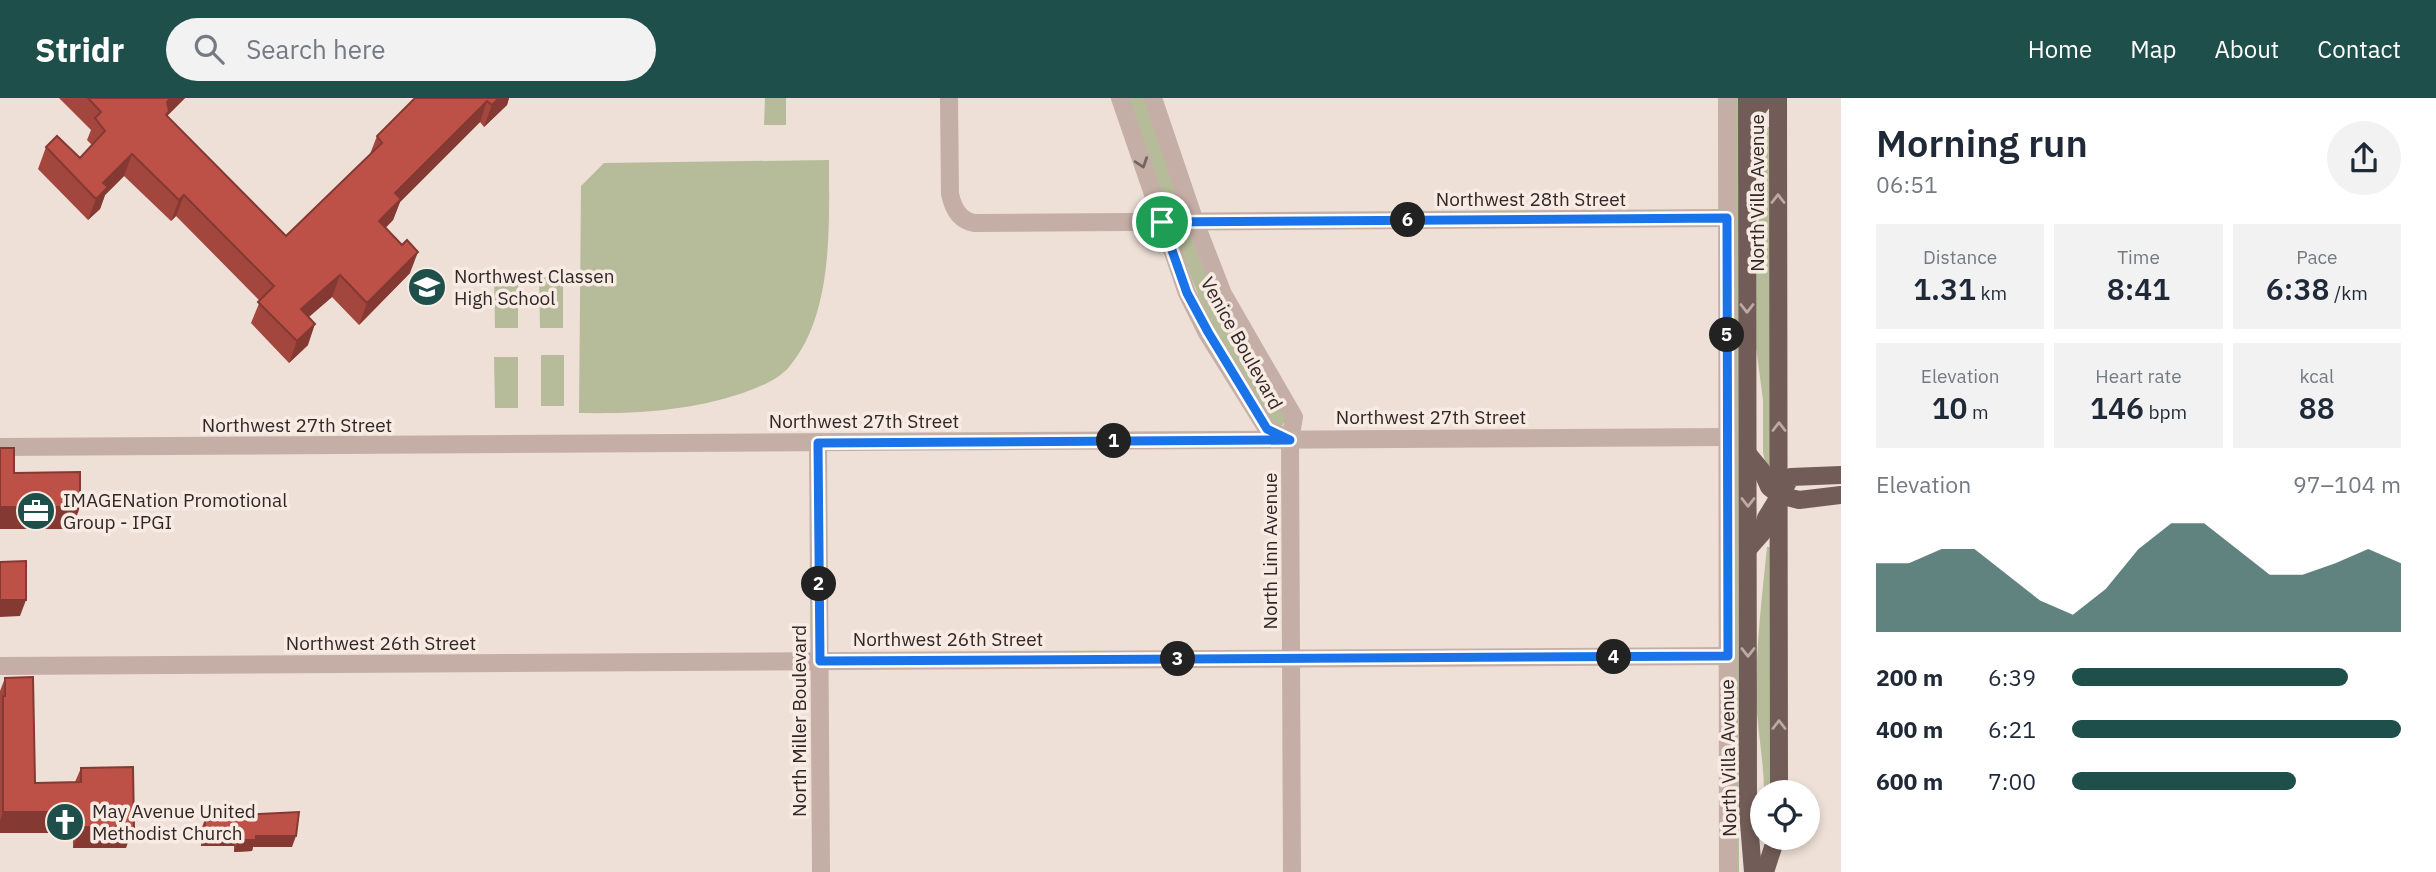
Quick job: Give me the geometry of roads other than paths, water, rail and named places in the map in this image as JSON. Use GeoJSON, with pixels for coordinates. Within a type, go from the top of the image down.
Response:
{"type":"FeatureCollection","features":[{"type":"Feature","properties":{"kind":"main road","name":"North Villa Avenue"},"geometry":{"type":"LineString","coordinates":[[1747,98],[1748,811],[1753,872]]}},
{"type":"Feature","properties":{"kind":"main road"},"geometry":{"type":"LineString","coordinates":[[1747,122],[1763,98]]}},
{"type":"Feature","properties":{"kind":"main road","name":"North Villa Avenue"},"geometry":{"type":"LineString","coordinates":[[1778,98],[1779,780]]}},
{"type":"Feature","properties":{"kind":"main road"},"geometry":{"type":"LineString","coordinates":[[1748,454],[1762,471],[1769,487],[1779,495],[1799,500],[1841,495]]}},
{"type":"Feature","properties":{"kind":"main road"},"geometry":{"type":"LineString","coordinates":[[1748,550],[1762,533],[1766,518],[1791,477],[1841,475]]}},
{"type":"Feature","properties":{"kind":"main road"},"geometry":{"type":"LineString","coordinates":[[1765,872],[1772,850]]}},
{"type":"Feature","properties":{"kind":"main road"},"geometry":{"type":"LineString","coordinates":[[1776,850],[1778,872]]}},
{"type":"Feature","properties":{"kind":"street","name":"Northwest 28th Street"},"geometry":{"type":"LineString","coordinates":[[949,98],[950,194],[959,215],[974,223],[1727,218]]}},
{"type":"Feature","properties":{"kind":"street","name":"Venice Boulevard"},"geometry":{"type":"LineString","coordinates":[[1120,98],[1187,293],[1267,429],[1290,440],[1294,417],[1223,294],[1195,222],[1153,98]]}},
{"type":"Feature","properties":{"kind":"street","name":"North Villa Avenue"},"geometry":{"type":"LineString","coordinates":[[1727,98],[1728,872]]}},
{"type":"Feature","properties":{"kind":"street","name":"Northwest 27th Street"},"geometry":{"type":"LineString","coordinates":[[0,447],[1728,437]]}},
{"type":"Feature","properties":{"kind":"street","name":"North Linn Avenue"},"geometry":{"type":"LineString","coordinates":[[1290,440],[1292,872]]}},
{"type":"Feature","properties":{"kind":"street","name":"North Miller Boulevard"},"geometry":{"type":"LineString","coordinates":[[818,443],[821,872]]}},
{"type":"Feature","properties":{"kind":"street","name":"Northwest 26th Street"},"geometry":{"type":"LineString","coordinates":[[0,666],[1728,656]]}},
{"type":"Feature","properties":{"kind":"place","name":"Northwest Classen High School"},"geometry":{"type":"Point","coordinates":[427,287]}},
{"type":"Feature","properties":{"kind":"place","name":"IMAGENation Promotional Group - IPGI"},"geometry":{"type":"Point","coordinates":[36,511]}},
{"type":"Feature","properties":{"kind":"place","name":"May Avenue United Methodist Church"},"geometry":{"type":"Point","coordinates":[65,822]}}]}
